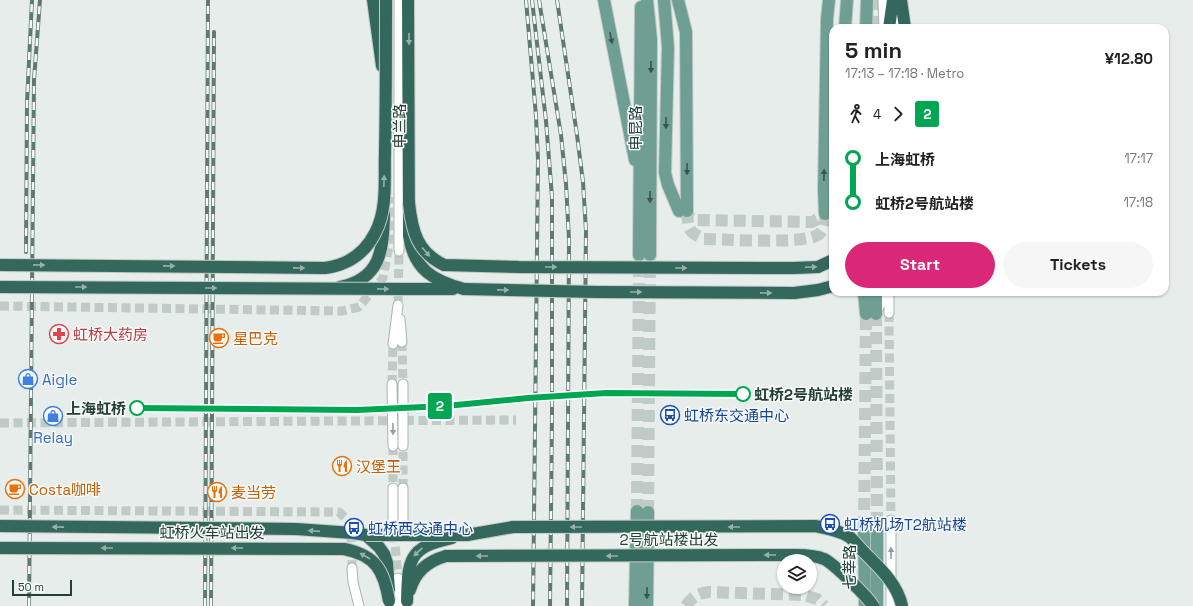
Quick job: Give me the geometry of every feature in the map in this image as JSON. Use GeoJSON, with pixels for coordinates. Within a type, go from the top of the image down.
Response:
{"type":"FeatureCollection","features":[{"type":"Feature","properties":{"kind":"highway"},"geometry":{"type":"LineString","coordinates":[[373,0],[386,99]]}},
{"type":"Feature","properties":{"kind":"highway"},"geometry":{"type":"LineString","coordinates":[[331,288],[356,283],[364,278],[376,264],[380,255],[384,199],[386,0]]}},
{"type":"Feature","properties":{"kind":"highway"},"geometry":{"type":"LineString","coordinates":[[408,0],[410,245],[416,260],[428,274],[437,281],[464,290]]}},
{"type":"Feature","properties":{"kind":"highway"},"geometry":{"type":"LineString","coordinates":[[890,24],[894,0]]}},
{"type":"Feature","properties":{"kind":"highway"},"geometry":{"type":"LineString","coordinates":[[901,0],[904,24]]}},
{"type":"Feature","properties":{"kind":"highway"},"geometry":{"type":"LineString","coordinates":[[0,265],[334,267],[345,263],[361,253],[370,243],[380,222],[384,199]]}},
{"type":"Feature","properties":{"kind":"highway"},"geometry":{"type":"LineString","coordinates":[[409,203],[413,231],[418,242],[425,253],[444,265],[519,267],[794,268],[818,267],[829,262]]}},
{"type":"Feature","properties":{"kind":"highway"},"geometry":{"type":"LineString","coordinates":[[0,287],[331,288],[794,293],[829,287]]}},
{"type":"Feature","properties":{"kind":"highway"},"geometry":{"type":"LineString","coordinates":[[0,526],[296,529],[366,535],[467,535]]}},
{"type":"Feature","properties":{"kind":"highway"},"geometry":{"type":"LineString","coordinates":[[398,604],[409,566],[416,552],[440,540],[513,527],[815,526],[829,528],[848,536],[880,568],[893,584],[902,606]]}},
{"type":"Feature","properties":{"kind":"highway"},"geometry":{"type":"LineString","coordinates":[[366,535],[379,547],[386,559],[398,604]]}},
{"type":"Feature","properties":{"kind":"highway","name":"虹桥火车站出发"},"geometry":{"type":"LineString","coordinates":[[0,548],[344,549],[365,555],[373,561],[384,577],[398,604]]}},
{"type":"Feature","properties":{"kind":"highway","name":"2号航站楼出发"},"geometry":{"type":"LineString","coordinates":[[398,604],[410,588],[420,570],[436,559],[446,556],[796,555],[815,556],[825,559],[848,578],[873,606]]}},
{"type":"Feature","properties":{"kind":"main road","name":"申昆路"},"geometry":{"type":"LineString","coordinates":[[604,0],[636,163],[639,240],[644,255],[651,39],[647,0]]}},
{"type":"Feature","properties":{"kind":"main road","name":"申昆路"},"geometry":{"type":"LineString","coordinates":[[639,240],[640,0]]}},
{"type":"Feature","properties":{"kind":"main road"},"geometry":{"type":"LineString","coordinates":[[651,39],[653,0]]}},
{"type":"Feature","properties":{"kind":"main road","name":"申昆路"},"geometry":{"type":"LineString","coordinates":[[664,0],[668,47],[665,173],[668,185],[683,211],[686,32],[678,0]]}},
{"type":"Feature","properties":{"kind":"main road"},"geometry":{"type":"LineString","coordinates":[[829,0],[827,19],[824,189],[829,211]]}},
{"type":"Feature","properties":{"kind":"main road"},"geometry":{"type":"LineString","coordinates":[[845,24],[847,0]]}},
{"type":"Feature","properties":{"kind":"main road"},"geometry":{"type":"LineString","coordinates":[[866,24],[867,0]]}},
{"type":"Feature","properties":{"kind":"main road"},"geometry":{"type":"LineString","coordinates":[[874,0],[874,24]]}},
{"type":"Feature","properties":{"kind":"main road"},"geometry":{"type":"LineString","coordinates":[[866,296],[871,314]]}},
{"type":"Feature","properties":{"kind":"main road"},"geometry":{"type":"LineString","coordinates":[[871,314],[875,296]]}},
{"type":"Feature","properties":{"kind":"main road"},"geometry":{"type":"LineString","coordinates":[[635,606],[642,512],[647,606]]}},
{"type":"Feature","properties":{"kind":"main road"},"geometry":{"type":"LineString","coordinates":[[877,522],[877,606]]}},
{"type":"Feature","properties":{"kind":"main road","name":"七莘路"},"geometry":{"type":"LineString","coordinates":[[864,528],[865,606]]}},
{"type":"Feature","properties":{"kind":"street","name":"申兰路"},"geometry":{"type":"LineString","coordinates":[[399,0],[399,251]]}},
{"type":"Feature","properties":{"kind":"street"},"geometry":{"type":"LineString","coordinates":[[883,0],[884,24]]}},
{"type":"Feature","properties":{"kind":"street"},"geometry":{"type":"LineString","coordinates":[[894,0],[896,24]]}},
{"type":"Feature","properties":{"kind":"street"},"geometry":{"type":"LineString","coordinates":[[871,314],[885,296]]}},
{"type":"Feature","properties":{"kind":"street"},"geometry":{"type":"LineString","coordinates":[[888,296],[890,313]]}},
{"type":"Feature","properties":{"kind":"street"},"geometry":{"type":"LineString","coordinates":[[398,305],[398,343]]}},
{"type":"Feature","properties":{"kind":"street"},"geometry":{"type":"LineString","coordinates":[[392,384],[393,446]]}},
{"type":"Feature","properties":{"kind":"street"},"geometry":{"type":"LineString","coordinates":[[403,384],[403,446]]}},
{"type":"Feature","properties":{"kind":"street"},"geometry":{"type":"LineString","coordinates":[[393,488],[393,520]]}},
{"type":"Feature","properties":{"kind":"street"},"geometry":{"type":"LineString","coordinates":[[402,488],[403,521]]}},
{"type":"Feature","properties":{"kind":"street"},"geometry":{"type":"LineString","coordinates":[[891,520],[891,606]]}},
{"type":"Feature","properties":{"kind":"street"},"geometry":{"type":"LineString","coordinates":[[352,568],[353,582],[359,606]]}},
{"type":"Feature","properties":{"kind":"street"},"geometry":{"type":"LineString","coordinates":[[398,578],[398,604]]}},
{"type":"Feature","properties":{"kind":"tunnel"},"geometry":{"type":"LineString","coordinates":[[875,24],[877,0]]}},
{"type":"Feature","properties":{"kind":"tunnel"},"geometry":{"type":"LineString","coordinates":[[0,306],[342,311],[359,307],[383,278],[389,245],[389,197]]}},
{"type":"Feature","properties":{"kind":"tunnel"},"geometry":{"type":"LineString","coordinates":[[687,211],[691,231],[704,239],[746,240],[783,240],[812,237],[819,234],[822,230],[825,214]]}},
{"type":"Feature","properties":{"kind":"tunnel"},"geometry":{"type":"LineString","coordinates":[[682,212],[695,220],[812,222],[828,214]]}},
{"type":"Feature","properties":{"kind":"tunnel"},"geometry":{"type":"LineString","coordinates":[[398,305],[399,251]]}},
{"type":"Feature","properties":{"kind":"tunnel"},"geometry":{"type":"LineString","coordinates":[[637,511],[639,255]]}},
{"type":"Feature","properties":{"kind":"tunnel"},"geometry":{"type":"LineString","coordinates":[[648,512],[650,255]]}},
{"type":"Feature","properties":{"kind":"tunnel"},"geometry":{"type":"LineString","coordinates":[[889,313],[891,520]]}},
{"type":"Feature","properties":{"kind":"tunnel"},"geometry":{"type":"LineString","coordinates":[[864,528],[866,314]]}},
{"type":"Feature","properties":{"kind":"tunnel"},"geometry":{"type":"LineString","coordinates":[[876,314],[877,522]]}},
{"type":"Feature","properties":{"kind":"tunnel"},"geometry":{"type":"LineString","coordinates":[[402,342],[403,384]]}},
{"type":"Feature","properties":{"kind":"tunnel"},"geometry":{"type":"LineString","coordinates":[[392,384],[393,344]]}},
{"type":"Feature","properties":{"kind":"tunnel"},"geometry":{"type":"LineString","coordinates":[[0,423],[516,420]]}},
{"type":"Feature","properties":{"kind":"tunnel"},"geometry":{"type":"LineString","coordinates":[[393,446],[393,488]]}},
{"type":"Feature","properties":{"kind":"tunnel"},"geometry":{"type":"LineString","coordinates":[[403,446],[403,488]]}},
{"type":"Feature","properties":{"kind":"tunnel"},"geometry":{"type":"LineString","coordinates":[[0,510],[339,512],[349,522],[352,546],[352,568]]}},
{"type":"Feature","properties":{"kind":"tunnel"},"geometry":{"type":"LineString","coordinates":[[393,520],[398,578]]}},
{"type":"Feature","properties":{"kind":"tunnel"},"geometry":{"type":"LineString","coordinates":[[686,606],[696,596],[709,592],[804,595],[817,599],[824,606]]}},
{"type":"Feature","properties":{"kind":"railway"},"geometry":{"type":"LineString","coordinates":[[26,252],[27,103],[32,0]]}},
{"type":"Feature","properties":{"kind":"railway"},"geometry":{"type":"LineString","coordinates":[[29,606],[34,80],[40,0]]}},
{"type":"Feature","properties":{"kind":"railway"},"geometry":{"type":"LineString","coordinates":[[205,606],[208,0]]}},
{"type":"Feature","properties":{"kind":"railway"},"geometry":{"type":"LineString","coordinates":[[526,0],[536,116],[538,160],[533,606]]}},
{"type":"Feature","properties":{"kind":"railway"},"geometry":{"type":"LineString","coordinates":[[532,0],[546,121],[552,197],[550,606]]}},
{"type":"Feature","properties":{"kind":"railway"},"geometry":{"type":"LineString","coordinates":[[539,0],[561,135],[566,184],[569,239],[567,606]]}},
{"type":"Feature","properties":{"kind":"railway"},"geometry":{"type":"LineString","coordinates":[[557,0],[583,182],[586,231],[582,606]]}},
{"type":"Feature","properties":{"kind":"railway"},"geometry":{"type":"LineString","coordinates":[[211,606],[214,32]]}},
{"type":"Feature","properties":{"kind":"metro line","name":"2"},"geometry":{"type":"LineString","coordinates":[[137,408],[357,410],[446,406],[528,398],[606,393],[743,394]]}},
{"type":"Feature","properties":{"kind":"place","name":"虹桥大药房"},"geometry":{"type":"Point","coordinates":[59,334]}},
{"type":"Feature","properties":{"kind":"place","name":"星巴克"},"geometry":{"type":"Point","coordinates":[219,338]}},
{"type":"Feature","properties":{"kind":"place","name":"Aigle"},"geometry":{"type":"Point","coordinates":[28,379]}},
{"type":"Feature","properties":{"kind":"place","name":"虹桥2号航站楼"},"geometry":{"type":"Point","coordinates":[743,394]}},
{"type":"Feature","properties":{"kind":"place","name":"上海虹桥"},"geometry":{"type":"Point","coordinates":[137,408]}},
{"type":"Feature","properties":{"kind":"place","name":"虹桥东交通中心"},"geometry":{"type":"Point","coordinates":[670,415]}},
{"type":"Feature","properties":{"kind":"place","name":"Relay"},"geometry":{"type":"Point","coordinates":[53,416]}},
{"type":"Feature","properties":{"kind":"place","name":"汉堡王"},"geometry":{"type":"Point","coordinates":[342,466]}},
{"type":"Feature","properties":{"kind":"place","name":"Costa咖啡"},"geometry":{"type":"Point","coordinates":[15,489]}},
{"type":"Feature","properties":{"kind":"place","name":"麦当劳"},"geometry":{"type":"Point","coordinates":[217,492]}},
{"type":"Feature","properties":{"kind":"place","name":"虹桥机场T2航站楼"},"geometry":{"type":"Point","coordinates":[830,524]}},
{"type":"Feature","properties":{"kind":"place","name":"虹桥西交通中心"},"geometry":{"type":"Point","coordinates":[354,528]}}]}
